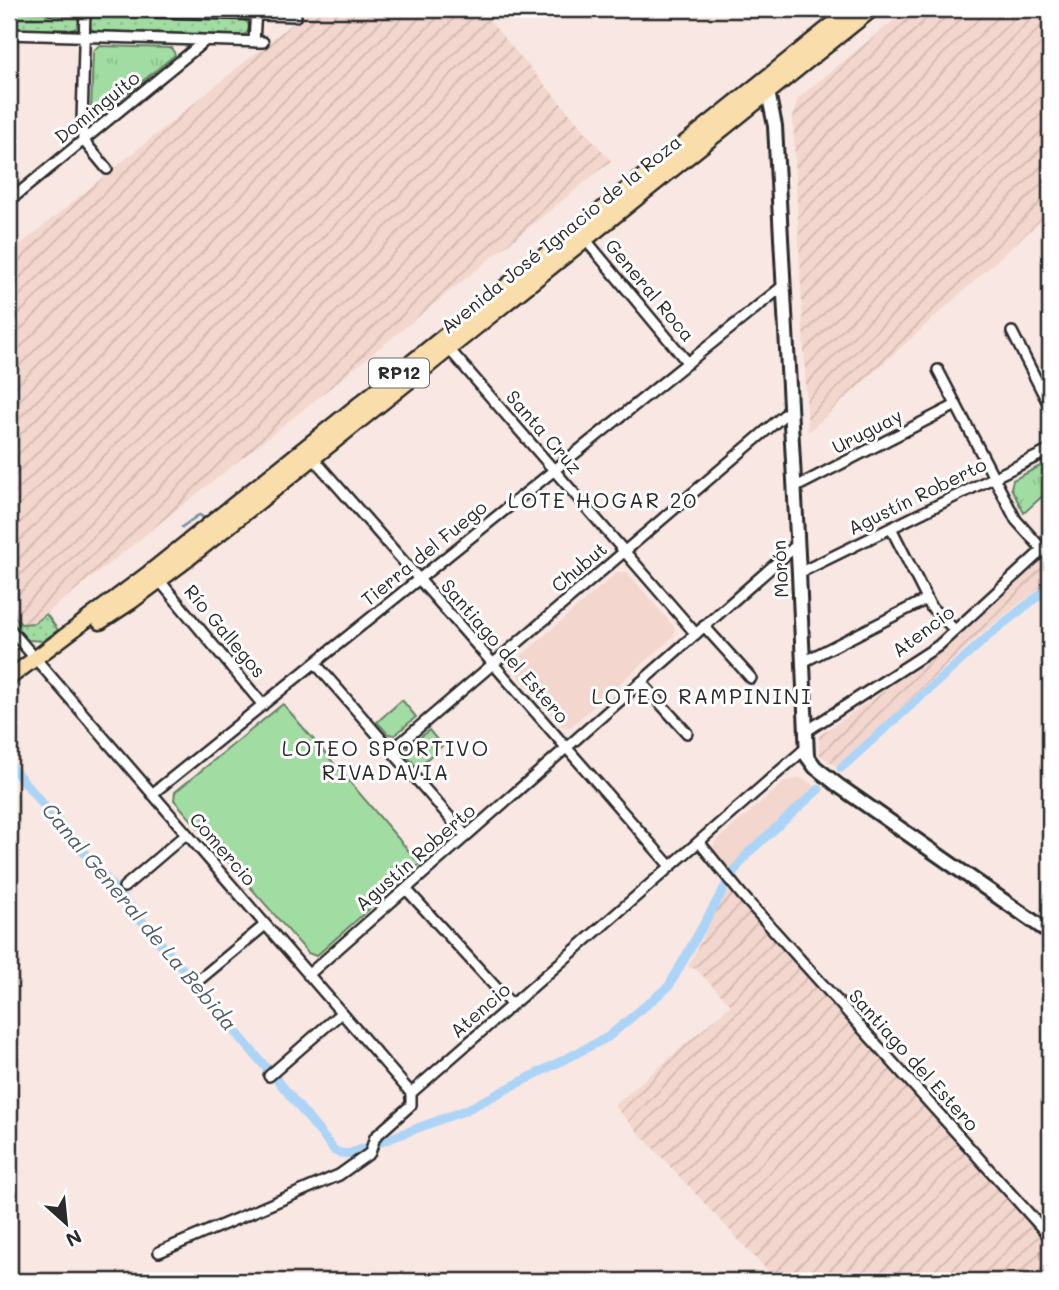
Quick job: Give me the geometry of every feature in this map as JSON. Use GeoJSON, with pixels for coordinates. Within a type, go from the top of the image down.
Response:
{"type":"FeatureCollection","features":[{"type":"Feature","properties":{"kind":"main road","name":"Avenida José Ignacio de la Roza"},"geometry":{"type":"LineString","coordinates":[[36,660],[67,644],[123,607],[313,458],[585,239],[764,88],[852,9]]}},
{"type":"Feature","properties":{"kind":"main road","name":"Avenida José Ignacio de la Roza"},"geometry":{"type":"LineString","coordinates":[[9,678],[149,573],[764,88],[872,9]]}},
{"type":"Feature","properties":{"kind":"street"},"geometry":{"type":"LineString","coordinates":[[49,9],[256,12],[296,16]]}},
{"type":"Feature","properties":{"kind":"street"},"geometry":{"type":"LineString","coordinates":[[85,9],[83,140],[107,169]]}},
{"type":"Feature","properties":{"kind":"street"},"geometry":{"type":"LineString","coordinates":[[9,34],[258,42],[256,12]]}},
{"type":"Feature","properties":{"kind":"street","name":"Dominguito"},"geometry":{"type":"LineString","coordinates":[[9,201],[206,40]]}},
{"type":"Feature","properties":{"kind":"street","name":"Morón"},"geometry":{"type":"LineString","coordinates":[[764,88],[775,126],[798,544],[806,748]]}},
{"type":"Feature","properties":{"kind":"street","name":"General Roca"},"geometry":{"type":"LineString","coordinates":[[585,239],[688,363]]}},
{"type":"Feature","properties":{"kind":"street","name":"Tierra del Fuego"},"geometry":{"type":"LineString","coordinates":[[152,794],[783,286]]}},
{"type":"Feature","properties":{"kind":"street"},"geometry":{"type":"LineString","coordinates":[[1012,332],[1050,407]]}},
{"type":"Feature","properties":{"kind":"street","name":"Santa Cruz"},"geometry":{"type":"LineString","coordinates":[[449,349],[695,634]]}},
{"type":"Feature","properties":{"kind":"street"},"geometry":{"type":"LineString","coordinates":[[938,370],[1016,520],[1047,546]]}},
{"type":"Feature","properties":{"kind":"street","name":"Uruguay"},"geometry":{"type":"LineString","coordinates":[[794,488],[956,405]]}},
{"type":"Feature","properties":{"kind":"street","name":"Chubut"},"geometry":{"type":"LineString","coordinates":[[391,751],[790,410]]}},
{"type":"Feature","properties":{"kind":"street","name":"Agustín Roberto"},"geometry":{"type":"LineString","coordinates":[[799,573],[1050,450]]}},
{"type":"Feature","properties":{"kind":"street","name":"Santiago del Estero"},"geometry":{"type":"LineString","coordinates":[[313,458],[670,866]]}},
{"type":"Feature","properties":{"kind":"street"},"geometry":{"type":"LineString","coordinates":[[891,528],[931,607],[955,630]]}},
{"type":"Feature","properties":{"kind":"street","name":"Agustín Roberto"},"geometry":{"type":"LineString","coordinates":[[308,975],[798,544]]}},
{"type":"Feature","properties":{"kind":"street","name":"Atencio"},"geometry":{"type":"LineString","coordinates":[[805,732],[938,646],[1047,546]]}},
{"type":"Feature","properties":{"kind":"street","name":"Río Gallegos"},"geometry":{"type":"LineString","coordinates":[[159,580],[263,705]]}},
{"type":"Feature","properties":{"kind":"street"},"geometry":{"type":"LineString","coordinates":[[803,662],[927,599]]}},
{"type":"Feature","properties":{"kind":"street"},"geometry":{"type":"LineString","coordinates":[[704,626],[751,678]]}},
{"type":"Feature","properties":{"kind":"street","name":"Comercio"},"geometry":{"type":"LineString","coordinates":[[9,628],[411,1093]]}},
{"type":"Feature","properties":{"kind":"street"},"geometry":{"type":"LineString","coordinates":[[315,663],[466,836]]}},
{"type":"Feature","properties":{"kind":"street"},"geometry":{"type":"LineString","coordinates":[[641,682],[687,733]]}},
{"type":"Feature","properties":{"kind":"street"},"geometry":{"type":"LineString","coordinates":[[806,748],[811,764],[839,786],[1050,933]]}},
{"type":"Feature","properties":{"kind":"street","name":"Atencio"},"geometry":{"type":"LineString","coordinates":[[159,1252],[339,1175],[370,1153],[375,1137],[411,1105],[411,1093],[806,748]]}},
{"type":"Feature","properties":{"kind":"street"},"geometry":{"type":"LineString","coordinates":[[124,887],[186,834]]}},
{"type":"Feature","properties":{"kind":"street","name":"Santiago del Estero"},"geometry":{"type":"LineString","coordinates":[[699,842],[742,895],[1050,1237]]}},
{"type":"Feature","properties":{"kind":"street"},"geometry":{"type":"LineString","coordinates":[[406,889],[512,1005]]}},
{"type":"Feature","properties":{"kind":"street"},"geometry":{"type":"LineString","coordinates":[[200,979],[265,925]]}},
{"type":"Feature","properties":{"kind":"street"},"geometry":{"type":"LineString","coordinates":[[270,1076],[341,1013]]}},
{"type":"Feature","properties":{"kind":"shaded area"},"geometry":{"type":"Polygon","coordinates":[[[310,9],[479,9],[611,161],[34,623],[21,624],[9,609],[9,254],[310,9]]]}},
{"type":"Feature","properties":{"kind":"shaded area"},"geometry":{"type":"Polygon","coordinates":[[[908,9],[1050,9],[1050,212],[808,432],[793,118],[798,98],[908,9]]]}},
{"type":"Feature","properties":{"kind":"shaded area"},"geometry":{"type":"Polygon","coordinates":[[[1050,553],[1050,580],[988,628],[837,767],[819,754],[819,736],[946,648],[1050,553]]]}},
{"type":"Feature","properties":{"kind":"shaded area"},"geometry":{"type":"Polygon","coordinates":[[[618,572],[627,572],[675,628],[674,636],[570,727],[562,726],[514,670],[514,662],[618,572]]]}},
{"type":"Feature","properties":{"kind":"shaded area"},"geometry":{"type":"Polygon","coordinates":[[[800,778],[821,789],[744,860],[732,877],[712,851],[715,842],[784,782],[800,778]]]}},
{"type":"Feature","properties":{"kind":"shaded area"},"geometry":{"type":"Polygon","coordinates":[[[730,888],[1050,1244],[1050,1281],[777,1281],[614,1106],[731,1005],[696,969],[688,967],[730,888]]]}},
{"type":"Feature","properties":{"kind":"green space"},"geometry":{"type":"Polygon","coordinates":[[[9,12],[72,14],[77,17],[79,23],[72,30],[9,29],[9,12]]]}},
{"type":"Feature","properties":{"kind":"green space"},"geometry":{"type":"Polygon","coordinates":[[[92,17],[242,19],[249,27],[243,35],[96,31],[91,29],[89,23],[92,17]]]}},
{"type":"Feature","properties":{"kind":"green space"},"geometry":{"type":"Polygon","coordinates":[[[99,46],[172,48],[175,55],[98,117],[91,114],[93,51],[99,46]]]}},
{"type":"Feature","properties":{"kind":"green space"},"geometry":{"type":"Polygon","coordinates":[[[1050,461],[1050,489],[1024,513],[1011,488],[1013,480],[1050,461]]]}},
{"type":"Feature","properties":{"kind":"green space"},"geometry":{"type":"Polygon","coordinates":[[[9,609],[21,624],[34,623],[46,614],[58,630],[43,641],[28,640],[9,620],[9,609]]]}},
{"type":"Feature","properties":{"kind":"green space"},"geometry":{"type":"Polygon","coordinates":[[[402,700],[416,717],[395,735],[388,734],[377,722],[402,700]]]}},
{"type":"Feature","properties":{"kind":"green space"},"geometry":{"type":"Polygon","coordinates":[[[283,704],[420,864],[316,956],[308,953],[174,800],[175,792],[283,704]]]}},
{"type":"Feature","properties":{"kind":"green space"},"geometry":{"type":"Polygon","coordinates":[[[429,730],[442,746],[417,768],[407,756],[407,749],[429,730]]]}},
{"type":"Feature","properties":{"kind":"waterway"},"geometry":{"type":"LineString","coordinates":[[182,527],[197,516],[205,519]]}},
{"type":"Feature","properties":{"kind":"waterway","name":"Canal General de La Bebida"},"geometry":{"type":"LineString","coordinates":[[841,768],[995,630],[1050,587]]}},
{"type":"Feature","properties":{"kind":"waterway","name":"Canal General de La Bebida"},"geometry":{"type":"LineString","coordinates":[[9,764],[268,1070]]}},
{"type":"Feature","properties":{"kind":"waterway","name":"Canal General de La Bebida"},"geometry":{"type":"LineString","coordinates":[[731,875],[748,853],[819,789]]}},
{"type":"Feature","properties":{"kind":"waterway","name":"Canal General de La Bebida"},"geometry":{"type":"LineString","coordinates":[[378,1143],[466,1110],[608,1037],[669,986],[726,885]]}},
{"type":"Feature","properties":{"kind":"waterway","name":"Canal General de La Bebida"},"geometry":{"type":"LineString","coordinates":[[275,1077],[335,1151],[356,1152],[368,1147]]}},
{"type":"Feature","properties":{"kind":"district","name":"LOTE HOGAR 20"},"geometry":{"type":"Point","coordinates":[603,501]}},
{"type":"Feature","properties":{"kind":"district","name":"LOTEO RAMPININI"},"geometry":{"type":"Point","coordinates":[702,697]}},
{"type":"Feature","properties":{"kind":"district","name":"LOTEO SPORTIVO RIVADAVIA"},"geometry":{"type":"Point","coordinates":[386,761]}}]}
